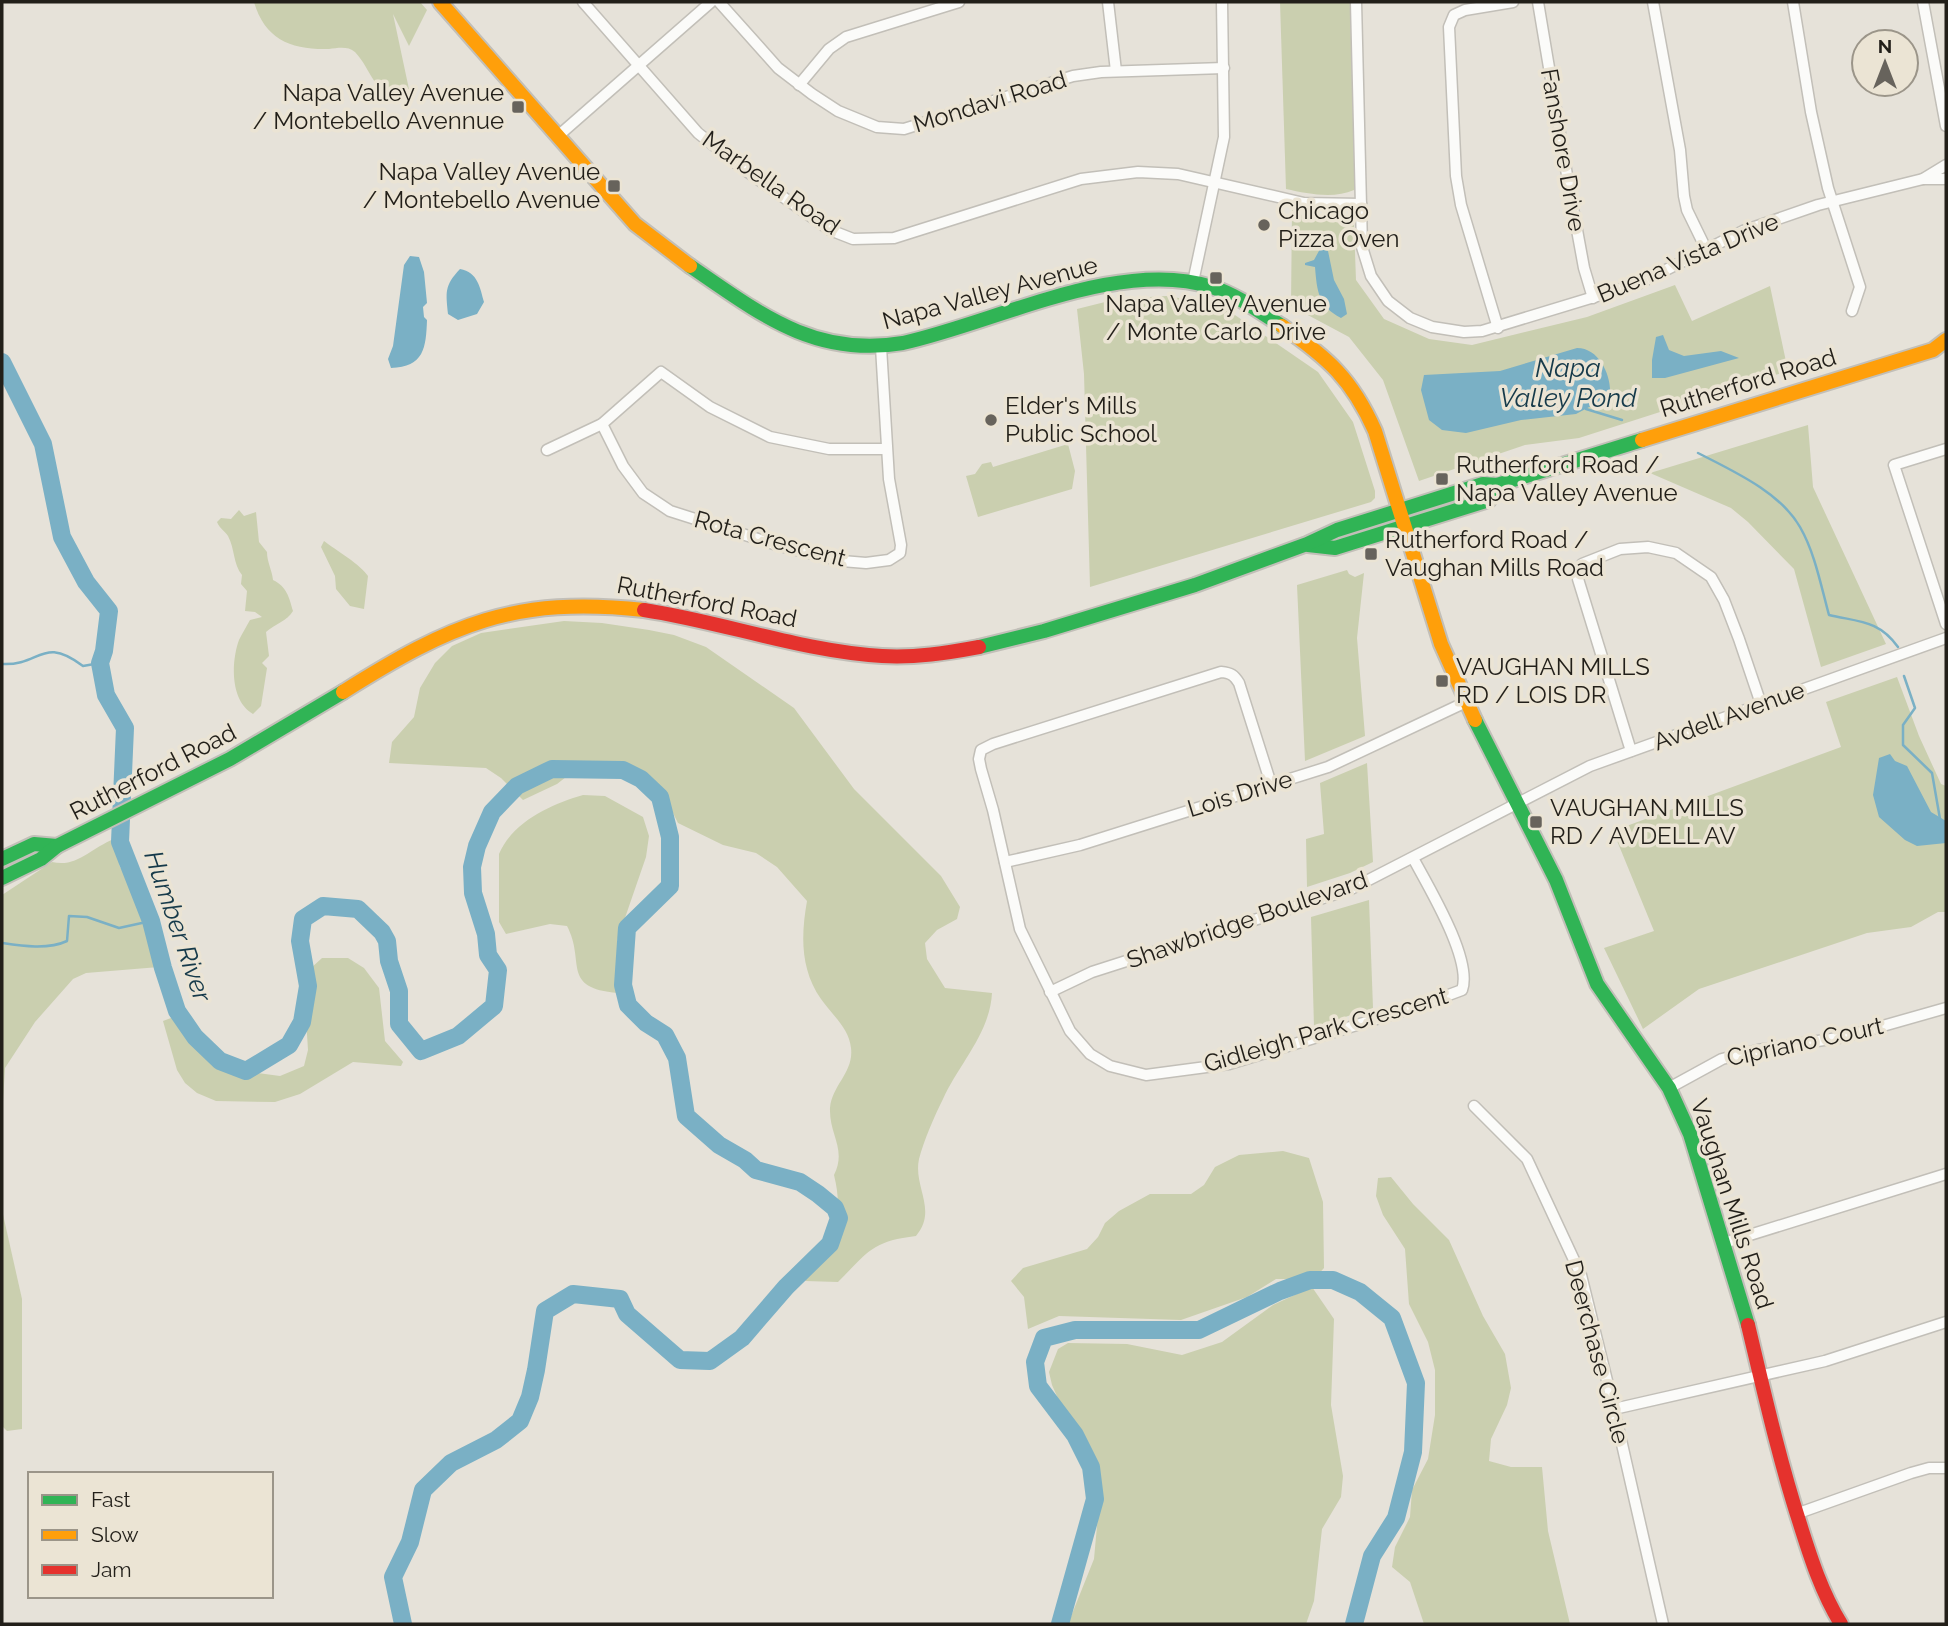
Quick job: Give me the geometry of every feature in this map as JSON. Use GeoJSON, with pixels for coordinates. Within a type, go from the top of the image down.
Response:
{"type":"FeatureCollection","features":[{"type":"Feature","properties":{"kind":"street","name":"Napa Valley Avenue"},"geometry":{"type":"LineString","coordinates":[[440,2],[643,232],[781,327],[819,341],[847,346],[881,346],[936,335],[1114,282],[1153,279],[1193,282],[1220,290],[1251,306],[1335,365],[1365,406],[1400,510]]}},
{"type":"Feature","properties":{"kind":"street","name":"Marbella Road"},"geometry":{"type":"LineString","coordinates":[[583,2],[698,133],[742,168],[830,230],[853,239],[894,238],[1082,179],[1138,172],[1178,174],[1304,203],[1361,204]]}},
{"type":"Feature","properties":{"kind":"street"},"geometry":{"type":"LineString","coordinates":[[558,136],[711,2]]}},
{"type":"Feature","properties":{"kind":"street","name":"Mondavi Road"},"geometry":{"type":"LineString","coordinates":[[719,2],[778,68],[799,85],[838,111],[877,127],[904,129],[1073,76],[1116,71],[1224,68]]}},
{"type":"Feature","properties":{"kind":"street"},"geometry":{"type":"LineString","coordinates":[[799,85],[829,49],[846,37],[959,2]]}},
{"type":"Feature","properties":{"kind":"street"},"geometry":{"type":"LineString","coordinates":[[1108,2],[1113,26],[1116,71]]}},
{"type":"Feature","properties":{"kind":"street"},"geometry":{"type":"LineString","coordinates":[[1193,282],[1224,137],[1222,2]]}},
{"type":"Feature","properties":{"kind":"street","name":"Buena Vista Drive"},"geometry":{"type":"LineString","coordinates":[[1356,2],[1362,247],[1371,276],[1388,301],[1410,318],[1432,327],[1464,332],[1498,328],[1640,283],[1743,231],[1832,202],[1923,179],[1946,167]]}},
{"type":"Feature","properties":{"kind":"street"},"geometry":{"type":"LineString","coordinates":[[1498,328],[1461,205],[1456,176],[1449,27],[1454,15],[1465,10],[1514,2]]}},
{"type":"Feature","properties":{"kind":"street","name":"Fanshore Drive"},"geometry":{"type":"LineString","coordinates":[[1538,2],[1572,206],[1593,298]]}},
{"type":"Feature","properties":{"kind":"street"},"geometry":{"type":"LineString","coordinates":[[1653,2],[1680,149],[1684,196],[1692,223],[1706,249]]}},
{"type":"Feature","properties":{"kind":"street"},"geometry":{"type":"LineString","coordinates":[[1793,2],[1811,112],[1832,202],[1860,287],[1852,311]]}},
{"type":"Feature","properties":{"kind":"street"},"geometry":{"type":"LineString","coordinates":[[1923,2],[1946,126]]}},
{"type":"Feature","properties":{"kind":"street","name":"Buena Vista Drive"},"geometry":{"type":"LineString","coordinates":[[1923,179],[1946,179]]}},
{"type":"Feature","properties":{"kind":"street","name":"Rutherford Road"},"geometry":{"type":"LineString","coordinates":[[2,878],[41,859],[57,846],[226,762],[334,700],[415,646],[458,627],[504,613],[559,605],[627,607],[855,653],[892,656],[945,654],[1000,643],[1172,593],[1307,545],[1332,531],[1483,484],[1497,485],[1940,352],[1946,340]]}},
{"type":"Feature","properties":{"kind":"street","name":"Rota Crescent"},"geometry":{"type":"LineString","coordinates":[[603,424],[623,466],[643,494],[670,512],[842,561],[866,563],[890,560],[900,553],[901,545],[888,479],[881,346]]}},
{"type":"Feature","properties":{"kind":"street"},"geometry":{"type":"LineString","coordinates":[[547,450],[603,424],[661,372],[710,407],[770,438],[829,449],[887,449]]}},
{"type":"Feature","properties":{"kind":"street"},"geometry":{"type":"LineString","coordinates":[[1946,449],[1894,465],[1946,624]]}},
{"type":"Feature","properties":{"kind":"street","name":"Rutherford Road"},"geometry":{"type":"LineString","coordinates":[[1307,545],[1335,548],[1405,527],[1489,500],[1497,485]]}},
{"type":"Feature","properties":{"kind":"street","name":"Vaughan Mills Road"},"geometry":{"type":"LineString","coordinates":[[1400,510],[1441,644],[1466,702],[1556,880],[1597,984],[1669,1088],[1690,1134],[1745,1312],[1779,1459],[1819,1583],[1841,1624]]}},
{"type":"Feature","properties":{"kind":"street"},"geometry":{"type":"LineString","coordinates":[[1631,751],[1578,579],[1582,564],[1620,549],[1648,547],[1676,553],[1711,577],[1724,600],[1761,704]]}},
{"type":"Feature","properties":{"kind":"street","name":"Avdell Avenue"},"geometry":{"type":"LineString","coordinates":[[1517,804],[1590,766],[1946,638]]}},
{"type":"Feature","properties":{"kind":"street","name":"Gidleigh Park Crescent"},"geometry":{"type":"LineString","coordinates":[[1270,784],[1239,683],[1235,676],[1222,672],[981,750],[981,769],[1020,929],[1070,1031],[1090,1054],[1117,1069],[1146,1075],[1229,1064],[1461,990],[1464,978],[1456,948],[1413,858]]}},
{"type":"Feature","properties":{"kind":"street","name":"Lois Drive"},"geometry":{"type":"LineString","coordinates":[[1005,862],[1080,845],[1328,766],[1466,702]]}},
{"type":"Feature","properties":{"kind":"street","name":"Shawbridge Boulevard"},"geometry":{"type":"LineString","coordinates":[[1050,992],[1092,972],[1351,889],[1517,804]]}},
{"type":"Feature","properties":{"kind":"street","name":"Rutherford Road"},"geometry":{"type":"LineString","coordinates":[[2,859],[34,844],[57,846]]}},
{"type":"Feature","properties":{"kind":"street","name":"Cipriano Court"},"geometry":{"type":"LineString","coordinates":[[1669,1088],[1722,1059],[1758,1050],[1844,1037],[1946,1008]]}},
{"type":"Feature","properties":{"kind":"street","name":"Deerchase Circle"},"geometry":{"type":"LineString","coordinates":[[1474,1106],[1527,1159],[1581,1275],[1663,1624]]}},
{"type":"Feature","properties":{"kind":"street"},"geometry":{"type":"LineString","coordinates":[[1724,1243],[1946,1174]]}},
{"type":"Feature","properties":{"kind":"street"},"geometry":{"type":"LineString","coordinates":[[1614,1409],[1825,1361],[1946,1322]]}},
{"type":"Feature","properties":{"kind":"street"},"geometry":{"type":"LineString","coordinates":[[1796,1514],[1910,1473],[1928,1468],[1946,1468]]}},
{"type":"Feature","properties":{"kind":"green space"},"geometry":{"type":"Polygon","coordinates":[[[254,2],[420,2],[427,10],[409,46],[393,14],[410,94],[389,94],[382,90],[352,50],[316,49],[292,45],[282,40],[265,26],[254,2]]]}},
{"type":"Feature","properties":{"kind":"green space"},"geometry":{"type":"Polygon","coordinates":[[[1280,2],[1350,2],[1355,186],[1354,190],[1346,193],[1312,194],[1286,189],[1280,2]]]}},
{"type":"Feature","properties":{"kind":"green space"},"geometry":{"type":"Polygon","coordinates":[[[1292,207],[1305,218],[1347,217],[1354,225],[1356,280],[1384,319],[1429,339],[1472,345],[1587,317],[1675,285],[1692,321],[1770,286],[1788,371],[1579,438],[1525,445],[1419,481],[1383,380],[1349,337],[1291,306],[1292,207]]]}},
{"type":"Feature","properties":{"kind":"green space"},"geometry":{"type":"Polygon","coordinates":[[[1166,296],[1204,302],[1232,313],[1318,372],[1353,422],[1375,498],[1371,502],[1090,587],[1084,374],[1077,309],[1117,299],[1166,296]]]}},
{"type":"Feature","properties":{"kind":"green space"},"geometry":{"type":"Polygon","coordinates":[[[1808,425],[1813,487],[1886,644],[1821,667],[1794,569],[1731,508],[1650,473],[1808,425]]]}},
{"type":"Feature","properties":{"kind":"green space"},"geometry":{"type":"Polygon","coordinates":[[[1068,444],[1075,471],[1072,489],[978,517],[966,476],[975,474],[982,464],[991,462],[993,467],[1068,444]]]}},
{"type":"Feature","properties":{"kind":"green space"},"geometry":{"type":"Polygon","coordinates":[[[239,510],[244,516],[256,512],[259,542],[267,552],[273,580],[284,589],[293,611],[266,632],[269,656],[262,663],[267,668],[261,706],[253,714],[245,708],[236,691],[235,659],[239,640],[250,620],[262,617],[255,612],[245,611],[247,591],[241,584],[242,575],[228,536],[217,522],[221,518],[231,519],[239,510]]]}},
{"type":"Feature","properties":{"kind":"green space"},"geometry":{"type":"Polygon","coordinates":[[[324,541],[354,562],[368,576],[364,609],[350,606],[336,589],[335,576],[321,547],[324,541]]]}},
{"type":"Feature","properties":{"kind":"green space"},"geometry":{"type":"Polygon","coordinates":[[[1347,570],[1355,577],[1364,573],[1357,638],[1365,736],[1305,761],[1297,585],[1347,570]]]}},
{"type":"Feature","properties":{"kind":"green space"},"geometry":{"type":"Polygon","coordinates":[[[564,621],[649,630],[674,635],[706,647],[794,708],[854,789],[941,876],[960,907],[957,919],[937,930],[925,943],[927,959],[945,988],[992,993],[986,1022],[943,1099],[921,1152],[918,1169],[925,1217],[916,1236],[880,1245],[838,1282],[805,1281],[833,1231],[836,1219],[838,1206],[834,1175],[839,1157],[830,1108],[851,1057],[847,1034],[821,999],[809,976],[803,939],[807,901],[777,867],[756,853],[723,845],[678,823],[671,809],[636,775],[616,764],[584,763],[557,784],[523,800],[501,778],[486,768],[389,763],[392,742],[414,717],[420,688],[435,663],[452,646],[481,633],[564,621]]]}},
{"type":"Feature","properties":{"kind":"green space"},"geometry":{"type":"Polygon","coordinates":[[[1897,677],[1919,736],[1941,784],[1946,786],[1946,912],[1938,912],[1911,927],[1867,933],[1699,989],[1643,1029],[1604,948],[1654,931],[1613,831],[1841,747],[1826,702],[1897,677]]]}},
{"type":"Feature","properties":{"kind":"green space"},"geometry":{"type":"Polygon","coordinates":[[[1367,763],[1373,862],[1350,873],[1307,887],[1306,839],[1324,834],[1320,783],[1367,763]]]}},
{"type":"Feature","properties":{"kind":"green space"},"geometry":{"type":"Polygon","coordinates":[[[583,795],[605,796],[643,817],[649,836],[646,857],[617,941],[618,993],[600,990],[581,979],[567,926],[550,924],[506,934],[499,922],[499,854],[505,842],[524,823],[546,809],[583,795]]]}},
{"type":"Feature","properties":{"kind":"green space"},"geometry":{"type":"Polygon","coordinates":[[[114,839],[120,867],[148,925],[159,967],[86,973],[73,979],[35,1022],[5,1068],[2,1118],[2,895],[52,862],[77,860],[114,839]]]}},
{"type":"Feature","properties":{"kind":"green space"},"geometry":{"type":"Polygon","coordinates":[[[1369,900],[1373,1008],[1314,1027],[1311,917],[1369,900]]]}},
{"type":"Feature","properties":{"kind":"green space"},"geometry":{"type":"Polygon","coordinates":[[[322,958],[348,958],[364,968],[379,988],[385,1041],[403,1062],[401,1066],[353,1062],[300,1094],[275,1102],[216,1101],[197,1093],[185,1083],[177,1070],[163,1021],[179,1015],[192,1043],[215,1067],[280,1076],[304,1066],[308,1050],[304,987],[310,969],[322,958]]]}},
{"type":"Feature","properties":{"kind":"green space"},"geometry":{"type":"Polygon","coordinates":[[[1283,1151],[1309,1158],[1323,1202],[1324,1268],[1314,1279],[1276,1279],[1247,1297],[1181,1320],[1059,1316],[1028,1329],[1024,1297],[1011,1281],[1023,1268],[1087,1249],[1098,1237],[1105,1223],[1119,1211],[1150,1194],[1191,1194],[1204,1185],[1215,1167],[1239,1155],[1283,1151]]]}},
{"type":"Feature","properties":{"kind":"green space"},"geometry":{"type":"Polygon","coordinates":[[[1391,1177],[1413,1204],[1449,1240],[1483,1316],[1505,1354],[1511,1388],[1507,1405],[1491,1439],[1489,1461],[1511,1467],[1542,1467],[1548,1531],[1570,1624],[1424,1624],[1410,1582],[1392,1567],[1395,1547],[1410,1517],[1412,1490],[1428,1459],[1435,1415],[1435,1370],[1428,1342],[1409,1304],[1405,1249],[1383,1215],[1376,1196],[1378,1178],[1391,1177]]]}},
{"type":"Feature","properties":{"kind":"green space"},"geometry":{"type":"Polygon","coordinates":[[[2,1210],[22,1299],[22,1429],[7,1431],[2,1426],[2,1210]]]}},
{"type":"Feature","properties":{"kind":"green space"},"geometry":{"type":"Polygon","coordinates":[[[1312,1287],[1334,1319],[1331,1405],[1343,1476],[1341,1497],[1322,1529],[1314,1601],[1306,1624],[1068,1624],[1094,1559],[1099,1504],[1097,1466],[1078,1425],[1060,1403],[1052,1385],[1049,1372],[1058,1349],[1068,1343],[1127,1344],[1182,1355],[1222,1342],[1273,1305],[1312,1287]]]}},
{"type":"Feature","properties":{"kind":"water"},"geometry":{"type":"Polygon","coordinates":[[[1320,249],[1328,251],[1334,280],[1344,299],[1347,314],[1341,318],[1323,303],[1315,267],[1305,265],[1314,260],[1320,249]]]}},
{"type":"Feature","properties":{"kind":"water"},"geometry":{"type":"Polygon","coordinates":[[[410,256],[419,257],[424,272],[426,339],[417,360],[402,367],[391,368],[388,359],[393,346],[404,265],[410,256]]]}},
{"type":"Feature","properties":{"kind":"water"},"geometry":{"type":"Polygon","coordinates":[[[460,269],[474,277],[484,302],[477,314],[458,320],[448,314],[447,295],[451,280],[460,269]]]}},
{"type":"Feature","properties":{"kind":"water"},"geometry":{"type":"Polygon","coordinates":[[[1663,335],[1669,350],[1684,356],[1721,351],[1739,358],[1665,378],[1652,378],[1656,337],[1663,335]]]}},
{"type":"Feature","properties":{"kind":"water","name":"Napa Valley Pond"},"geometry":{"type":"Polygon","coordinates":[[[1577,348],[1592,353],[1603,365],[1609,380],[1610,396],[1576,414],[1521,420],[1466,433],[1442,430],[1429,420],[1421,390],[1424,375],[1500,371],[1577,348]]]}},
{"type":"Feature","properties":{"kind":"water"},"geometry":{"type":"Polygon","coordinates":[[[1890,754],[1895,761],[1907,766],[1931,812],[1946,821],[1946,843],[1917,846],[1905,840],[1879,817],[1873,795],[1879,758],[1890,754]]]}},
{"type":"Feature","properties":{"kind":"waterway","name":"Humber River"},"geometry":{"type":"LineString","coordinates":[[2,362],[43,444],[62,537],[86,582],[109,611],[100,663],[106,695],[125,728],[120,842],[151,921],[177,1011],[195,1037],[220,1061],[246,1071],[289,1045],[302,1022],[308,986],[300,941],[303,919],[323,906],[358,909],[382,932],[387,941],[389,961],[399,991],[399,1024],[421,1051],[458,1036],[494,1006],[498,970],[488,955],[486,934],[473,893],[472,867],[477,846],[492,812],[517,786],[552,769],[623,770],[641,779],[660,797],[670,837],[670,886],[627,928],[623,985],[628,1005],[646,1023],[665,1035],[677,1058],[686,1116],[719,1145],[745,1160],[756,1170],[800,1182],[835,1208],[839,1218],[830,1244],[786,1287],[742,1338],[710,1361],[680,1360],[627,1314],[620,1299],[573,1294],[545,1311],[530,1397],[520,1421],[496,1440],[451,1463],[423,1490],[410,1542],[393,1577],[403,1624]]}},
{"type":"Feature","properties":{"kind":"waterway"},"geometry":{"type":"LineString","coordinates":[[1586,409],[1622,420]]}},
{"type":"Feature","properties":{"kind":"waterway"},"geometry":{"type":"LineString","coordinates":[[1698,453],[1755,484],[1781,503],[1791,515],[1810,548],[1829,615],[1876,627],[1898,647]]}},
{"type":"Feature","properties":{"kind":"waterway"},"geometry":{"type":"LineString","coordinates":[[2,664],[25,661],[50,652],[69,657],[83,666],[100,663]]}},
{"type":"Feature","properties":{"kind":"waterway"},"geometry":{"type":"LineString","coordinates":[[1904,676],[1915,708],[1903,725],[1903,745],[1932,773],[1940,819]]}},
{"type":"Feature","properties":{"kind":"waterway"},"geometry":{"type":"LineString","coordinates":[[2,943],[26,946],[60,944],[67,941],[69,916],[87,917],[119,928],[151,921]]}},
{"type":"Feature","properties":{"kind":"waterway","name":"Humber River"},"geometry":{"type":"LineString","coordinates":[[1060,1624],[1095,1499],[1091,1467],[1075,1435],[1038,1386],[1035,1362],[1044,1338],[1075,1330],[1199,1330],[1280,1291],[1310,1280],[1333,1280],[1360,1292],[1392,1318],[1416,1383],[1413,1452],[1396,1518],[1372,1556],[1354,1624]]}},
{"type":"Feature","properties":{"kind":"traffic: fast"},"geometry":{"type":"LineString","coordinates":[[690,266],[740,300],[789,328],[842,344],[871,346],[903,343],[1057,296],[1137,280],[1176,280],[1212,287],[1239,299],[1282,326]]}},
{"type":"Feature","properties":{"kind":"traffic: fast"},"geometry":{"type":"LineString","coordinates":[[979,647],[1044,631],[1195,585],[1307,544],[1337,530],[1483,484],[1497,485],[1642,440]]}},
{"type":"Feature","properties":{"kind":"traffic: fast"},"geometry":{"type":"LineString","coordinates":[[1308,545],[1335,548],[1489,500],[1497,485]]}},
{"type":"Feature","properties":{"kind":"traffic: fast"},"geometry":{"type":"LineString","coordinates":[[2,878],[41,859],[57,846],[230,759],[343,692]]}},
{"type":"Feature","properties":{"kind":"traffic: fast"},"geometry":{"type":"LineString","coordinates":[[1475,720],[1556,880],[1597,984],[1669,1088],[1690,1134],[1748,1325]]}},
{"type":"Feature","properties":{"kind":"traffic: fast"},"geometry":{"type":"LineString","coordinates":[[2,859],[34,844],[57,846]]}},
{"type":"Feature","properties":{"kind":"traffic: slow"},"geometry":{"type":"LineString","coordinates":[[440,2],[635,224],[690,266]]}},
{"type":"Feature","properties":{"kind":"traffic: slow"},"geometry":{"type":"LineString","coordinates":[[1282,326],[1326,360],[1348,383],[1375,431],[1441,644],[1475,720]]}},
{"type":"Feature","properties":{"kind":"traffic: slow"},"geometry":{"type":"LineString","coordinates":[[1642,440],[1933,350],[1946,340]]}},
{"type":"Feature","properties":{"kind":"traffic: slow"},"geometry":{"type":"LineString","coordinates":[[343,692],[417,649],[451,632],[485,620],[557,607],[644,610]]}},
{"type":"Feature","properties":{"kind":"traffic: jam"},"geometry":{"type":"LineString","coordinates":[[644,610],[852,653],[907,656],[979,647]]}},
{"type":"Feature","properties":{"kind":"traffic: jam"},"geometry":{"type":"LineString","coordinates":[[1748,1325],[1800,1524],[1823,1588],[1841,1624]]}},
{"type":"Feature","properties":{"kind":"place","name":"Napa Valley Avenue / Montebello Avennue"},"geometry":{"type":"Point","coordinates":[518,107]}},
{"type":"Feature","properties":{"kind":"place","name":"Napa Valley Avenue / Montebello Avenue"},"geometry":{"type":"Point","coordinates":[614,186]}},
{"type":"Feature","properties":{"kind":"place","name":"Chicago Pizza Oven"},"geometry":{"type":"Point","coordinates":[1264,225]}},
{"type":"Feature","properties":{"kind":"place","name":"Napa Valley Avenue / Monte Carlo Drive"},"geometry":{"type":"Point","coordinates":[1216,278]}},
{"type":"Feature","properties":{"kind":"place","name":"Elder's Mills Public School"},"geometry":{"type":"Point","coordinates":[991,420]}},
{"type":"Feature","properties":{"kind":"place","name":"Rutherford Road / Napa Valley Avenue"},"geometry":{"type":"Point","coordinates":[1442,479]}},
{"type":"Feature","properties":{"kind":"place","name":"Rutherford Road / Vaughan Mills Road"},"geometry":{"type":"Point","coordinates":[1371,554]}},
{"type":"Feature","properties":{"kind":"place","name":"VAUGHAN MILLS RD / LOIS DR"},"geometry":{"type":"Point","coordinates":[1442,681]}},
{"type":"Feature","properties":{"kind":"place","name":"VAUGHAN MILLS RD / AVDELL AV"},"geometry":{"type":"Point","coordinates":[1536,822]}}]}
